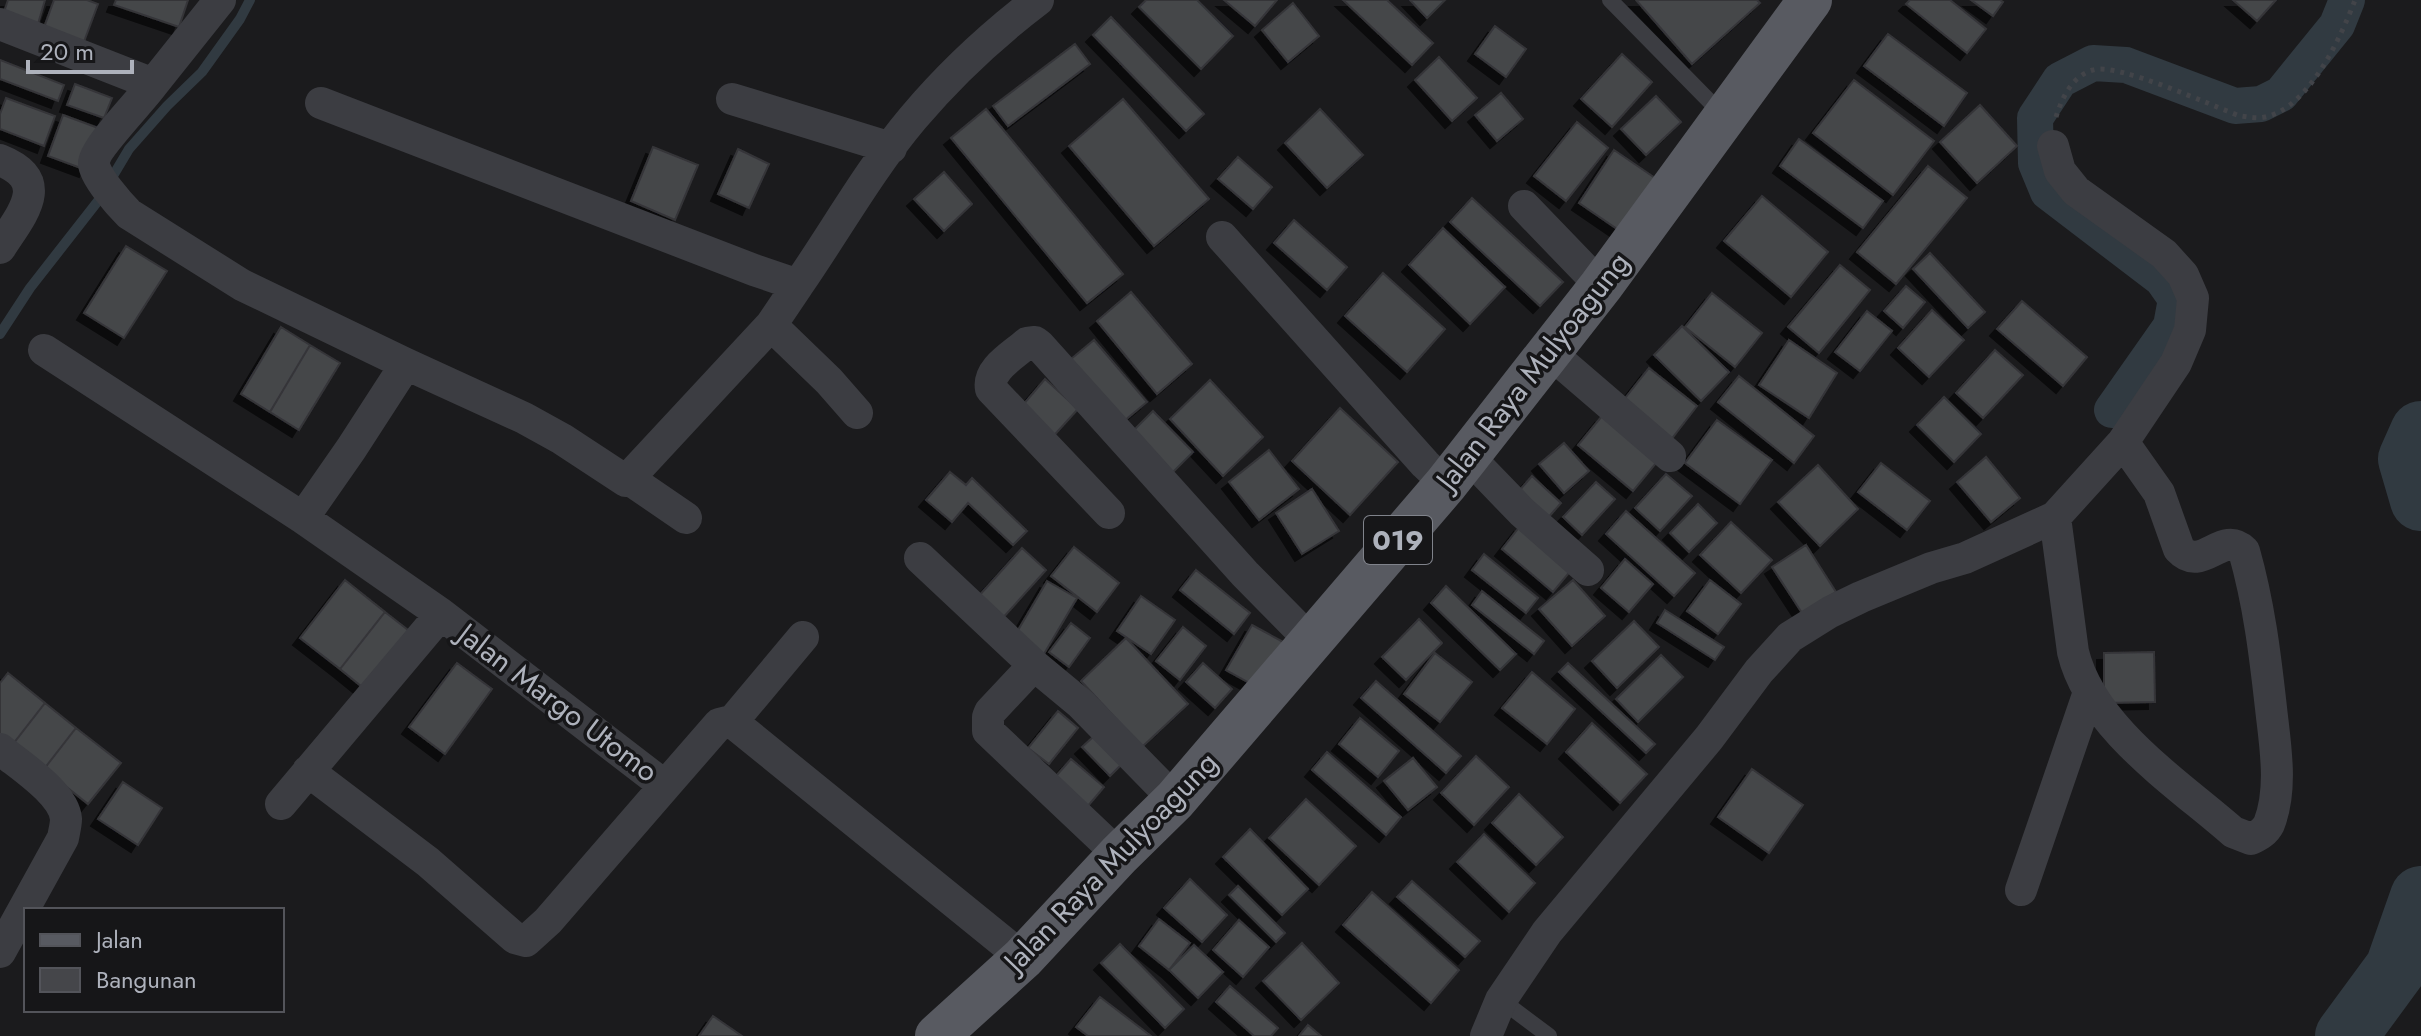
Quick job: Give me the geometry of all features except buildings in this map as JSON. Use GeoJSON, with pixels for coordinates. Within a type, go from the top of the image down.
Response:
{"type":"FeatureCollection","features":[{"type":"Feature","properties":{"kind":"main road","name":"Jalan Raya Mulyoagung"},"geometry":{"type":"LineString","coordinates":[[937,1036],[1023,958],[1175,800],[1457,470],[1601,286],[1810,0]]}},
{"type":"Feature","properties":{"kind":"street"},"geometry":{"type":"LineString","coordinates":[[220,0],[100,148],[93,161],[94,169],[121,206],[147,226],[242,285],[524,418],[624,480],[629,479],[686,518]]}},
{"type":"Feature","properties":{"kind":"street"},"geometry":{"type":"LineString","coordinates":[[629,479],[771,325],[912,119],[968,59],[1038,0]]}},
{"type":"Feature","properties":{"kind":"street"},"geometry":{"type":"LineString","coordinates":[[0,24],[153,84]]}},
{"type":"Feature","properties":{"kind":"street"},"geometry":{"type":"LineString","coordinates":[[732,99],[891,148]]}},
{"type":"Feature","properties":{"kind":"street"},"geometry":{"type":"LineString","coordinates":[[321,103],[798,285]]}},
{"type":"Feature","properties":{"kind":"street"},"geometry":{"type":"LineString","coordinates":[[1486,1036],[1501,1000],[1547,932],[1790,637],[1861,597],[1907,577],[1965,558],[2055,517],[2123,442],[2176,363],[2190,330],[2193,298],[2183,275],[2164,254],[2076,191],[2060,171],[2053,146]]}},
{"type":"Feature","properties":{"kind":"street"},"geometry":{"type":"LineString","coordinates":[[0,160],[21,170],[27,178],[30,192],[26,208],[0,248]]}},
{"type":"Feature","properties":{"kind":"street"},"geometry":{"type":"LineString","coordinates":[[1524,206],[1601,286]]}},
{"type":"Feature","properties":{"kind":"street"},"geometry":{"type":"LineString","coordinates":[[1222,237],[1425,464],[1457,470],[1522,512],[1588,570]]}},
{"type":"Feature","properties":{"kind":"street"},"geometry":{"type":"LineString","coordinates":[[771,325],[857,413]]}},
{"type":"Feature","properties":{"kind":"street"},"geometry":{"type":"LineString","coordinates":[[1109,513],[991,389],[989,383],[993,373],[1027,343],[1039,345],[1234,563],[1311,641]]}},
{"type":"Feature","properties":{"kind":"street","name":"Jalan Margo Utomo"},"geometry":{"type":"LineString","coordinates":[[44,350],[303,518],[441,614],[665,786],[719,724],[731,723],[803,637]]}},
{"type":"Feature","properties":{"kind":"street"},"geometry":{"type":"LineString","coordinates":[[1549,352],[1670,456]]}},
{"type":"Feature","properties":{"kind":"street"},"geometry":{"type":"LineString","coordinates":[[303,518],[406,364]]}},
{"type":"Feature","properties":{"kind":"street"},"geometry":{"type":"LineString","coordinates":[[2055,517],[2073,652],[2078,672],[2097,707],[2120,733],[2233,832],[2251,839],[2261,835],[2268,826],[2273,806],[2276,754],[2257,598],[2244,551],[2234,544],[2198,557],[2185,555],[2179,549],[2159,493],[2123,442]]}},
{"type":"Feature","properties":{"kind":"street"},"geometry":{"type":"LineString","coordinates":[[920,558],[1034,665],[1081,704],[1175,800]]}},
{"type":"Feature","properties":{"kind":"street"},"geometry":{"type":"LineString","coordinates":[[281,804],[441,614]]}},
{"type":"Feature","properties":{"kind":"street"},"geometry":{"type":"LineString","coordinates":[[1034,665],[990,712],[988,731],[1119,855]]}},
{"type":"Feature","properties":{"kind":"street"},"geometry":{"type":"LineString","coordinates":[[2021,890],[2089,692]]}},
{"type":"Feature","properties":{"kind":"street"},"geometry":{"type":"LineString","coordinates":[[731,723],[1023,958]]}},
{"type":"Feature","properties":{"kind":"street"},"geometry":{"type":"LineString","coordinates":[[0,749],[48,789],[58,800],[66,817],[63,838],[24,908]]}},
{"type":"Feature","properties":{"kind":"street"},"geometry":{"type":"LineString","coordinates":[[308,771],[428,862],[515,938],[526,941],[548,921],[665,786]]}},
{"type":"Feature","properties":{"kind":"street"},"geometry":{"type":"LineString","coordinates":[[0,952],[24,909]]}},
{"type":"Feature","properties":{"kind":"lane"},"geometry":{"type":"LineString","coordinates":[[1610,0],[1725,117]]}},
{"type":"Feature","properties":{"kind":"lane"},"geometry":{"type":"LineString","coordinates":[[1501,1000],[1549,1036]]}},
{"type":"Feature","properties":{"kind":"path"},"geometry":{"type":"LineString","coordinates":[[2053,146],[2056,116],[2066,93],[2073,83],[2092,70],[2117,70],[2240,116],[2273,115],[2298,97],[2315,76],[2336,45],[2355,0]]}},
{"type":"Feature","properties":{"kind":"waterway"},"geometry":{"type":"LineString","coordinates":[[0,334],[30,288],[98,201],[129,149],[202,72],[250,0]]}},
{"type":"Feature","properties":{"kind":"waterway"},"geometry":{"type":"LineString","coordinates":[[2112,410],[2171,326],[2176,299],[2162,279],[2048,192],[2036,163],[2035,118],[2060,80],[2093,63],[2126,65],[2235,106],[2261,104],[2281,94],[2337,25],[2347,0]]}},
{"type":"Feature","properties":{"kind":"waterway"},"geometry":{"type":"LineString","coordinates":[[2421,432],[2409,459],[2421,500]]}},
{"type":"Feature","properties":{"kind":"waterway"},"geometry":{"type":"LineString","coordinates":[[2346,1036],[2396,968],[2421,897]]}}]}
